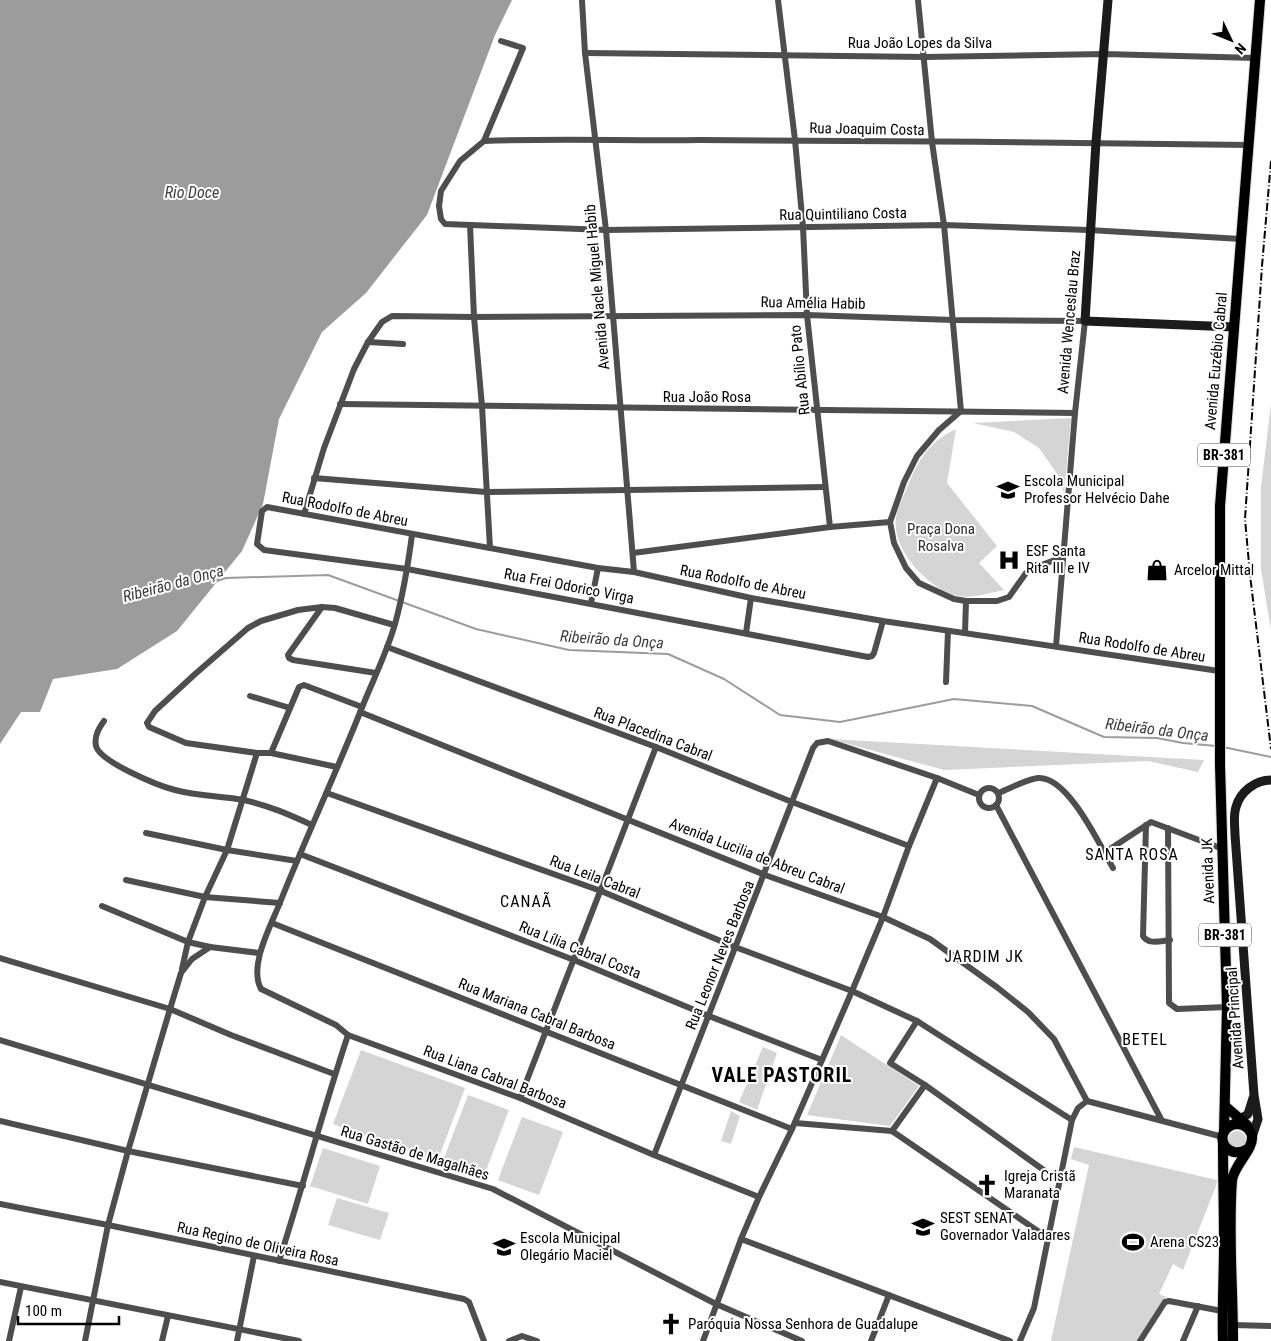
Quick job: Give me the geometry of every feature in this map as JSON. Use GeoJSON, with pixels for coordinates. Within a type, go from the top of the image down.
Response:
{"type":"FeatureCollection","features":[{"type":"Feature","properties":{"kind":"main road","name":"Avenida Euzébio Cabral"},"geometry":{"type":"LineString","coordinates":[[1220,725],[1220,506],[1260,0]]}},
{"type":"Feature","properties":{"kind":"main road","name":"Avenida JK"},"geometry":{"type":"LineString","coordinates":[[1220,725],[1227,1007],[1226,1134],[1222,1190],[1224,1244],[1222,1341]]}},
{"type":"Feature","properties":{"kind":"main road"},"geometry":{"type":"LineString","coordinates":[[1225,1106],[1246,1123],[1250,1134],[1250,1146],[1237,1166],[1232,1178],[1232,1341]]}},
{"type":"Feature","properties":{"kind":"main road"},"geometry":{"type":"LineString","coordinates":[[1247,1150],[1239,1154],[1227,1149],[1226,1134],[1241,1124],[1250,1134]]}},
{"type":"Feature","properties":{"kind":"street","name":"Avenida Nacle Miguel Habib"},"geometry":{"type":"LineString","coordinates":[[582,0],[585,53],[606,230],[634,572]]}},
{"type":"Feature","properties":{"kind":"street","name":"Rua Abílio Pato"},"geometry":{"type":"LineString","coordinates":[[778,0],[795,140],[807,315],[830,527]]}},
{"type":"Feature","properties":{"kind":"street"},"geometry":{"type":"LineString","coordinates":[[918,0],[932,142],[944,226],[962,411],[939,430],[917,456],[904,482],[890,522],[894,543],[906,568],[920,583],[954,599],[966,601],[997,601],[1008,597],[1026,573],[1036,567],[1063,557]]}},
{"type":"Feature","properties":{"kind":"street","name":"Avenida Wenceslau Braz"},"geometry":{"type":"LineString","coordinates":[[1056,646],[1075,413],[1085,321],[1096,142],[1108,0]]}},
{"type":"Feature","properties":{"kind":"street"},"geometry":{"type":"LineString","coordinates":[[484,141],[523,48],[501,41]]}},
{"type":"Feature","properties":{"kind":"street","name":"Rua João Lopes da Silva"},"geometry":{"type":"LineString","coordinates":[[585,53],[924,56],[1104,54],[1256,58]]}},
{"type":"Feature","properties":{"kind":"street","name":"Rua Joaquim Costa"},"geometry":{"type":"LineString","coordinates":[[484,141],[795,140],[1249,145]]}},
{"type":"Feature","properties":{"kind":"street","name":"Rua Quintiliano Costa"},"geometry":{"type":"LineString","coordinates":[[484,141],[460,161],[442,191],[439,206],[441,219],[445,224],[606,230],[944,226],[1090,230],[1241,239]]}},
{"type":"Feature","properties":{"kind":"street"},"geometry":{"type":"LineString","coordinates":[[470,225],[474,318],[482,406],[490,548]]}},
{"type":"Feature","properties":{"kind":"street","name":"Rua Amélia Habib"},"geometry":{"type":"LineString","coordinates":[[368,342],[382,322],[392,316],[474,318],[807,315],[953,320],[1085,321],[1234,327]]}},
{"type":"Feature","properties":{"kind":"street"},"geometry":{"type":"LineString","coordinates":[[304,514],[314,478],[340,404],[354,369],[368,342],[403,344]]}},
{"type":"Feature","properties":{"kind":"street","name":"Rua João Rosa"},"geometry":{"type":"LineString","coordinates":[[340,404],[1075,413]]}},
{"type":"Feature","properties":{"kind":"street"},"geometry":{"type":"LineString","coordinates":[[314,478],[486,492],[825,487]]}},
{"type":"Feature","properties":{"kind":"street","name":"Rua Rodolfo de Abreu"},"geometry":{"type":"LineString","coordinates":[[260,547],[257,544],[262,511],[267,507],[598,568],[634,572],[751,598],[883,621],[1219,671]]}},
{"type":"Feature","properties":{"kind":"street"},"geometry":{"type":"LineString","coordinates":[[633,553],[830,527],[890,522]]}},
{"type":"Feature","properties":{"kind":"street","name":"Rua Liana Cabral Barbosa"},"geometry":{"type":"LineString","coordinates":[[412,535],[398,611],[387,647],[260,953],[256,981],[261,989],[336,1026],[348,1035],[520,1098],[654,1155],[759,1196]]}},
{"type":"Feature","properties":{"kind":"street","name":"Rua Frei Odorico Virga"},"geometry":{"type":"LineString","coordinates":[[260,547],[264,550],[407,569],[868,657],[872,656],[883,621]]}},
{"type":"Feature","properties":{"kind":"street"},"geometry":{"type":"LineString","coordinates":[[591,603],[598,568]]}},
{"type":"Feature","properties":{"kind":"street"},"geometry":{"type":"LineString","coordinates":[[746,634],[751,598]]}},
{"type":"Feature","properties":{"kind":"street"},"geometry":{"type":"LineString","coordinates":[[965,633],[966,601]]}},
{"type":"Feature","properties":{"kind":"street"},"geometry":{"type":"LineString","coordinates":[[337,768],[271,753],[257,753],[186,743],[148,726],[147,721],[155,711],[194,675],[248,628],[261,621],[298,610],[322,607],[334,608],[394,625]]}},
{"type":"Feature","properties":{"kind":"street"},"geometry":{"type":"LineString","coordinates":[[322,607],[288,655],[289,658],[376,673]]}},
{"type":"Feature","properties":{"kind":"street"},"geometry":{"type":"LineString","coordinates":[[946,682],[948,631]]}},
{"type":"Feature","properties":{"kind":"street","name":"Rua Placedina Cabral"},"geometry":{"type":"LineString","coordinates":[[387,647],[656,747],[792,802],[910,846]]}},
{"type":"Feature","properties":{"kind":"street","name":"Avenida Lucilia de Abreu Cabral"},"geometry":{"type":"LineString","coordinates":[[290,708],[299,688],[304,685],[764,876],[883,917],[930,940],[998,988],[1028,1012],[1054,1038],[1087,1101]]}},
{"type":"Feature","properties":{"kind":"street"},"geometry":{"type":"LineString","coordinates":[[250,696],[290,708],[271,753]]}},
{"type":"Feature","properties":{"kind":"street"},"geometry":{"type":"LineString","coordinates":[[104,721],[97,730],[96,746],[101,755],[129,772],[176,790],[242,800],[277,808],[312,825]]}},
{"type":"Feature","properties":{"kind":"street","name":"Rua Leonor Neves Barbosa"},"geometry":{"type":"LineString","coordinates":[[654,1155],[813,748],[818,743],[828,741],[937,778]]}},
{"type":"Feature","properties":{"kind":"street"},"geometry":{"type":"LineString","coordinates":[[520,1098],[656,747]]}},
{"type":"Feature","properties":{"kind":"street"},"geometry":{"type":"LineString","coordinates":[[85,1341],[108,1225],[147,1085],[182,973],[188,942],[205,897],[227,850],[257,753]]}},
{"type":"Feature","properties":{"kind":"street"},"geometry":{"type":"LineString","coordinates":[[703,1341],[759,1196],[794,1126],[852,991],[937,778],[979,796]]}},
{"type":"Feature","properties":{"kind":"street"},"geometry":{"type":"LineString","coordinates":[[998,793],[1037,778],[1051,780],[1073,800],[1113,868]]}},
{"type":"Feature","properties":{"kind":"street","name":"Avenida Principal"},"geometry":{"type":"LineString","coordinates":[[1250,1134],[1258,1119],[1254,1095],[1235,835],[1235,808],[1242,795],[1249,788],[1263,780],[1271,780]]}},
{"type":"Feature","properties":{"kind":"street"},"geometry":{"type":"LineString","coordinates":[[989,788],[998,793],[999,800],[991,808],[984,807],[980,802],[979,796],[983,790],[989,788]]}},
{"type":"Feature","properties":{"kind":"street","name":"Rua Leila Cabral"},"geometry":{"type":"LineString","coordinates":[[327,793],[600,891],[735,947],[852,991],[917,1021],[1072,1120]]}},
{"type":"Feature","properties":{"kind":"street"},"geometry":{"type":"LineString","coordinates":[[996,805],[1162,1119]]}},
{"type":"Feature","properties":{"kind":"street"},"geometry":{"type":"LineString","coordinates":[[1104,853],[1151,822],[1223,850]]}},
{"type":"Feature","properties":{"kind":"street"},"geometry":{"type":"LineString","coordinates":[[1146,825],[1143,936],[1145,940],[1150,942],[1170,940]]}},
{"type":"Feature","properties":{"kind":"street"},"geometry":{"type":"LineString","coordinates":[[1168,828],[1169,1003],[1177,1009],[1227,1007]]}},
{"type":"Feature","properties":{"kind":"street","name":"Rua Lília Cabral Costa"},"geometry":{"type":"LineString","coordinates":[[146,833],[227,850],[299,858],[574,960],[822,1060]]}},
{"type":"Feature","properties":{"kind":"street"},"geometry":{"type":"LineString","coordinates":[[126,880],[205,897],[280,903]]}},
{"type":"Feature","properties":{"kind":"street"},"geometry":{"type":"LineString","coordinates":[[102,906],[188,942],[210,947],[260,953]]}},
{"type":"Feature","properties":{"kind":"street","name":"Rua Mariana Cabral Barbosa"},"geometry":{"type":"LineString","coordinates":[[272,923],[682,1085],[794,1126],[892,1131]]}},
{"type":"Feature","properties":{"kind":"street"},"geometry":{"type":"LineString","coordinates":[[182,973],[192,959],[210,947]]}},
{"type":"Feature","properties":{"kind":"street"},"geometry":{"type":"LineString","coordinates":[[0,958],[170,1010],[334,1074]]}},
{"type":"Feature","properties":{"kind":"street"},"geometry":{"type":"LineString","coordinates":[[917,1021],[890,1063],[925,1085],[1059,1181]]}},
{"type":"Feature","properties":{"kind":"street"},"geometry":{"type":"LineString","coordinates":[[279,1261],[318,1136],[334,1074],[348,1035]]}},
{"type":"Feature","properties":{"kind":"street","name":"Rua Gastão de Magalhães"},"geometry":{"type":"LineString","coordinates":[[0,1040],[492,1189],[716,1304],[802,1341]]}},
{"type":"Feature","properties":{"kind":"street"},"geometry":{"type":"LineString","coordinates":[[925,1085],[892,1131],[1048,1238]]}},
{"type":"Feature","properties":{"kind":"street","name":"Avenida Principal"},"geometry":{"type":"LineString","coordinates":[[1241,1120],[1249,1112],[1254,1095]]}},
{"type":"Feature","properties":{"kind":"street"},"geometry":{"type":"LineString","coordinates":[[1020,1341],[1034,1308],[1072,1120],[1078,1108],[1087,1101],[1226,1134],[1241,1120]]}},
{"type":"Feature","properties":{"kind":"street"},"geometry":{"type":"LineString","coordinates":[[0,1121],[128,1151],[303,1186]]}},
{"type":"Feature","properties":{"kind":"street","name":"Rua Regino de Oliveira Rosa"},"geometry":{"type":"LineString","coordinates":[[0,1204],[464,1299],[469,1302],[484,1341]]}},
{"type":"Feature","properties":{"kind":"street"},"geometry":{"type":"LineString","coordinates":[[741,1240],[1010,1341]]}},
{"type":"Feature","properties":{"kind":"street"},"geometry":{"type":"LineString","coordinates":[[236,1341],[254,1256]]}},
{"type":"Feature","properties":{"kind":"street"},"geometry":{"type":"LineString","coordinates":[[0,1282],[299,1341]]}},
{"type":"Feature","properties":{"kind":"street"},"geometry":{"type":"LineString","coordinates":[[9,1341],[21,1287]]}},
{"type":"Feature","properties":{"kind":"street"},"geometry":{"type":"LineString","coordinates":[[871,1341],[889,1295]]}},
{"type":"Feature","properties":{"kind":"street"},"geometry":{"type":"LineString","coordinates":[[1140,1341],[1165,1302],[1169,1301],[1222,1311]]}},
{"type":"Feature","properties":{"kind":"street"},"geometry":{"type":"LineString","coordinates":[[1183,1341],[1198,1306]]}},
{"type":"Feature","properties":{"kind":"street"},"geometry":{"type":"LineString","coordinates":[[162,1341],[168,1316]]}},
{"type":"Feature","properties":{"kind":"street"},"geometry":{"type":"LineString","coordinates":[[1233,1325],[1271,1326]]}},
{"type":"Feature","properties":{"kind":"street"},"geometry":{"type":"LineString","coordinates":[[509,1341],[522,1336],[537,1341]]}},
{"type":"Feature","properties":{"kind":"green space"},"geometry":{"type":"Polygon","coordinates":[[[1271,404],[1271,630],[1261,569],[1261,487],[1271,404]]]}},
{"type":"Feature","properties":{"kind":"green space"},"geometry":{"type":"Polygon","coordinates":[[[1071,418],[1064,497],[1062,481],[1039,448],[1014,432],[973,423],[1071,418]]]}},
{"type":"Feature","properties":{"kind":"green space","name":"Praça Dona Rosalva"},"geometry":{"type":"Polygon","coordinates":[[[956,429],[947,483],[997,546],[979,563],[1004,590],[966,597],[954,595],[943,590],[932,584],[922,575],[905,553],[896,529],[896,517],[900,505],[921,459],[939,439],[956,429]]]}},
{"type":"Feature","properties":{"kind":"green space"},"geometry":{"type":"Polygon","coordinates":[[[830,739],[1204,760],[1198,772],[1148,761],[944,770],[830,739]]]}},
{"type":"Feature","properties":{"kind":"green space"},"geometry":{"type":"Polygon","coordinates":[[[841,1035],[919,1086],[890,1126],[807,1115],[841,1035]]]}},
{"type":"Feature","properties":{"kind":"green space"},"geometry":{"type":"Polygon","coordinates":[[[763,1047],[777,1053],[757,1110],[739,1102],[763,1047]]]}},
{"type":"Feature","properties":{"kind":"green space"},"geometry":{"type":"Polygon","coordinates":[[[361,1050],[465,1088],[437,1162],[333,1124],[361,1050]]]}},
{"type":"Feature","properties":{"kind":"green space"},"geometry":{"type":"Polygon","coordinates":[[[468,1095],[509,1110],[485,1173],[444,1158],[468,1095]]]}},
{"type":"Feature","properties":{"kind":"green space"},"geometry":{"type":"Polygon","coordinates":[[[731,1111],[740,1116],[731,1144],[721,1141],[731,1111]]]}},
{"type":"Feature","properties":{"kind":"green space"},"geometry":{"type":"Polygon","coordinates":[[[522,1117],[563,1132],[539,1195],[498,1180],[522,1117]]]}},
{"type":"Feature","properties":{"kind":"green space"},"geometry":{"type":"Polygon","coordinates":[[[1237,1131],[1243,1134],[1246,1140],[1243,1146],[1237,1149],[1231,1146],[1228,1140],[1231,1134],[1237,1131]]]}},
{"type":"Feature","properties":{"kind":"green space","name":"Arena CS23"},"geometry":{"type":"Polygon","coordinates":[[[1074,1147],[1217,1180],[1183,1270],[1173,1264],[1159,1294],[1166,1297],[1138,1341],[1051,1341],[1089,1165],[1071,1159],[1074,1147]]]}},
{"type":"Feature","properties":{"kind":"green space"},"geometry":{"type":"Polygon","coordinates":[[[323,1148],[380,1166],[368,1204],[310,1186],[323,1148]]]}},
{"type":"Feature","properties":{"kind":"green space"},"geometry":{"type":"Polygon","coordinates":[[[337,1198],[389,1213],[380,1240],[328,1225],[337,1198]]]}},
{"type":"Feature","properties":{"kind":"water","name":"Rio Doce"},"geometry":{"type":"Polygon","coordinates":[[[0,0],[512,0],[495,35],[427,215],[366,293],[322,332],[279,419],[263,504],[242,551],[177,631],[117,669],[53,679],[40,712],[21,712],[0,744],[0,0]]]}},
{"type":"Feature","properties":{"kind":"waterway","name":"Ribeirão da Onça"},"geometry":{"type":"LineString","coordinates":[[217,581],[226,578],[328,575],[476,629],[569,650],[668,654],[724,679],[780,715],[840,722],[954,699],[1032,706],[1104,737],[1157,738],[1216,746]]}},
{"type":"Feature","properties":{"kind":"waterway","name":"Ribeirão da Onça"},"geometry":{"type":"LineString","coordinates":[[1223,747],[1271,757]]}},
{"type":"Feature","properties":{"kind":"railway"},"geometry":{"type":"LineString","coordinates":[[1271,161],[1245,519],[1271,749]]}},
{"type":"Feature","properties":{"kind":"place","name":"Escola Municipal Professor Helvécio Dahe"},"geometry":{"type":"Point","coordinates":[1008,490]}},
{"type":"Feature","properties":{"kind":"place","name":"ESF Santa Rita III e IV"},"geometry":{"type":"Point","coordinates":[1009,560]}},
{"type":"Feature","properties":{"kind":"place","name":"Arcelor Mittal"},"geometry":{"type":"Point","coordinates":[1157,570]}},
{"type":"Feature","properties":{"kind":"place","name":"Igreja Cristã Maranata"},"geometry":{"type":"Point","coordinates":[987,1185]}},
{"type":"Feature","properties":{"kind":"place","name":"SEST SENAT Governador Valadares"},"geometry":{"type":"Point","coordinates":[923,1227]}},
{"type":"Feature","properties":{"kind":"place","name":"Arena CS23"},"geometry":{"type":"Point","coordinates":[1133,1242]}},
{"type":"Feature","properties":{"kind":"place","name":"Escola Municipal Olegário Maciel"},"geometry":{"type":"Point","coordinates":[504,1247]}},
{"type":"Feature","properties":{"kind":"place","name":"Paróquia Nossa Senhora de Guadalupe"},"geometry":{"type":"Point","coordinates":[671,1324]}},
{"type":"Feature","properties":{"kind":"district","name":"SANTA ROSA"},"geometry":{"type":"Point","coordinates":[1132,854]}},
{"type":"Feature","properties":{"kind":"district","name":"CANAÃ"},"geometry":{"type":"Point","coordinates":[526,901]}},
{"type":"Feature","properties":{"kind":"district","name":"JARDIM JK"},"geometry":{"type":"Point","coordinates":[984,956]}},
{"type":"Feature","properties":{"kind":"district","name":"BETEL"},"geometry":{"type":"Point","coordinates":[1145,1039]}},
{"type":"Feature","properties":{"kind":"district","name":"VALE PASTORIL"},"geometry":{"type":"Point","coordinates":[782,1075]}}]}
